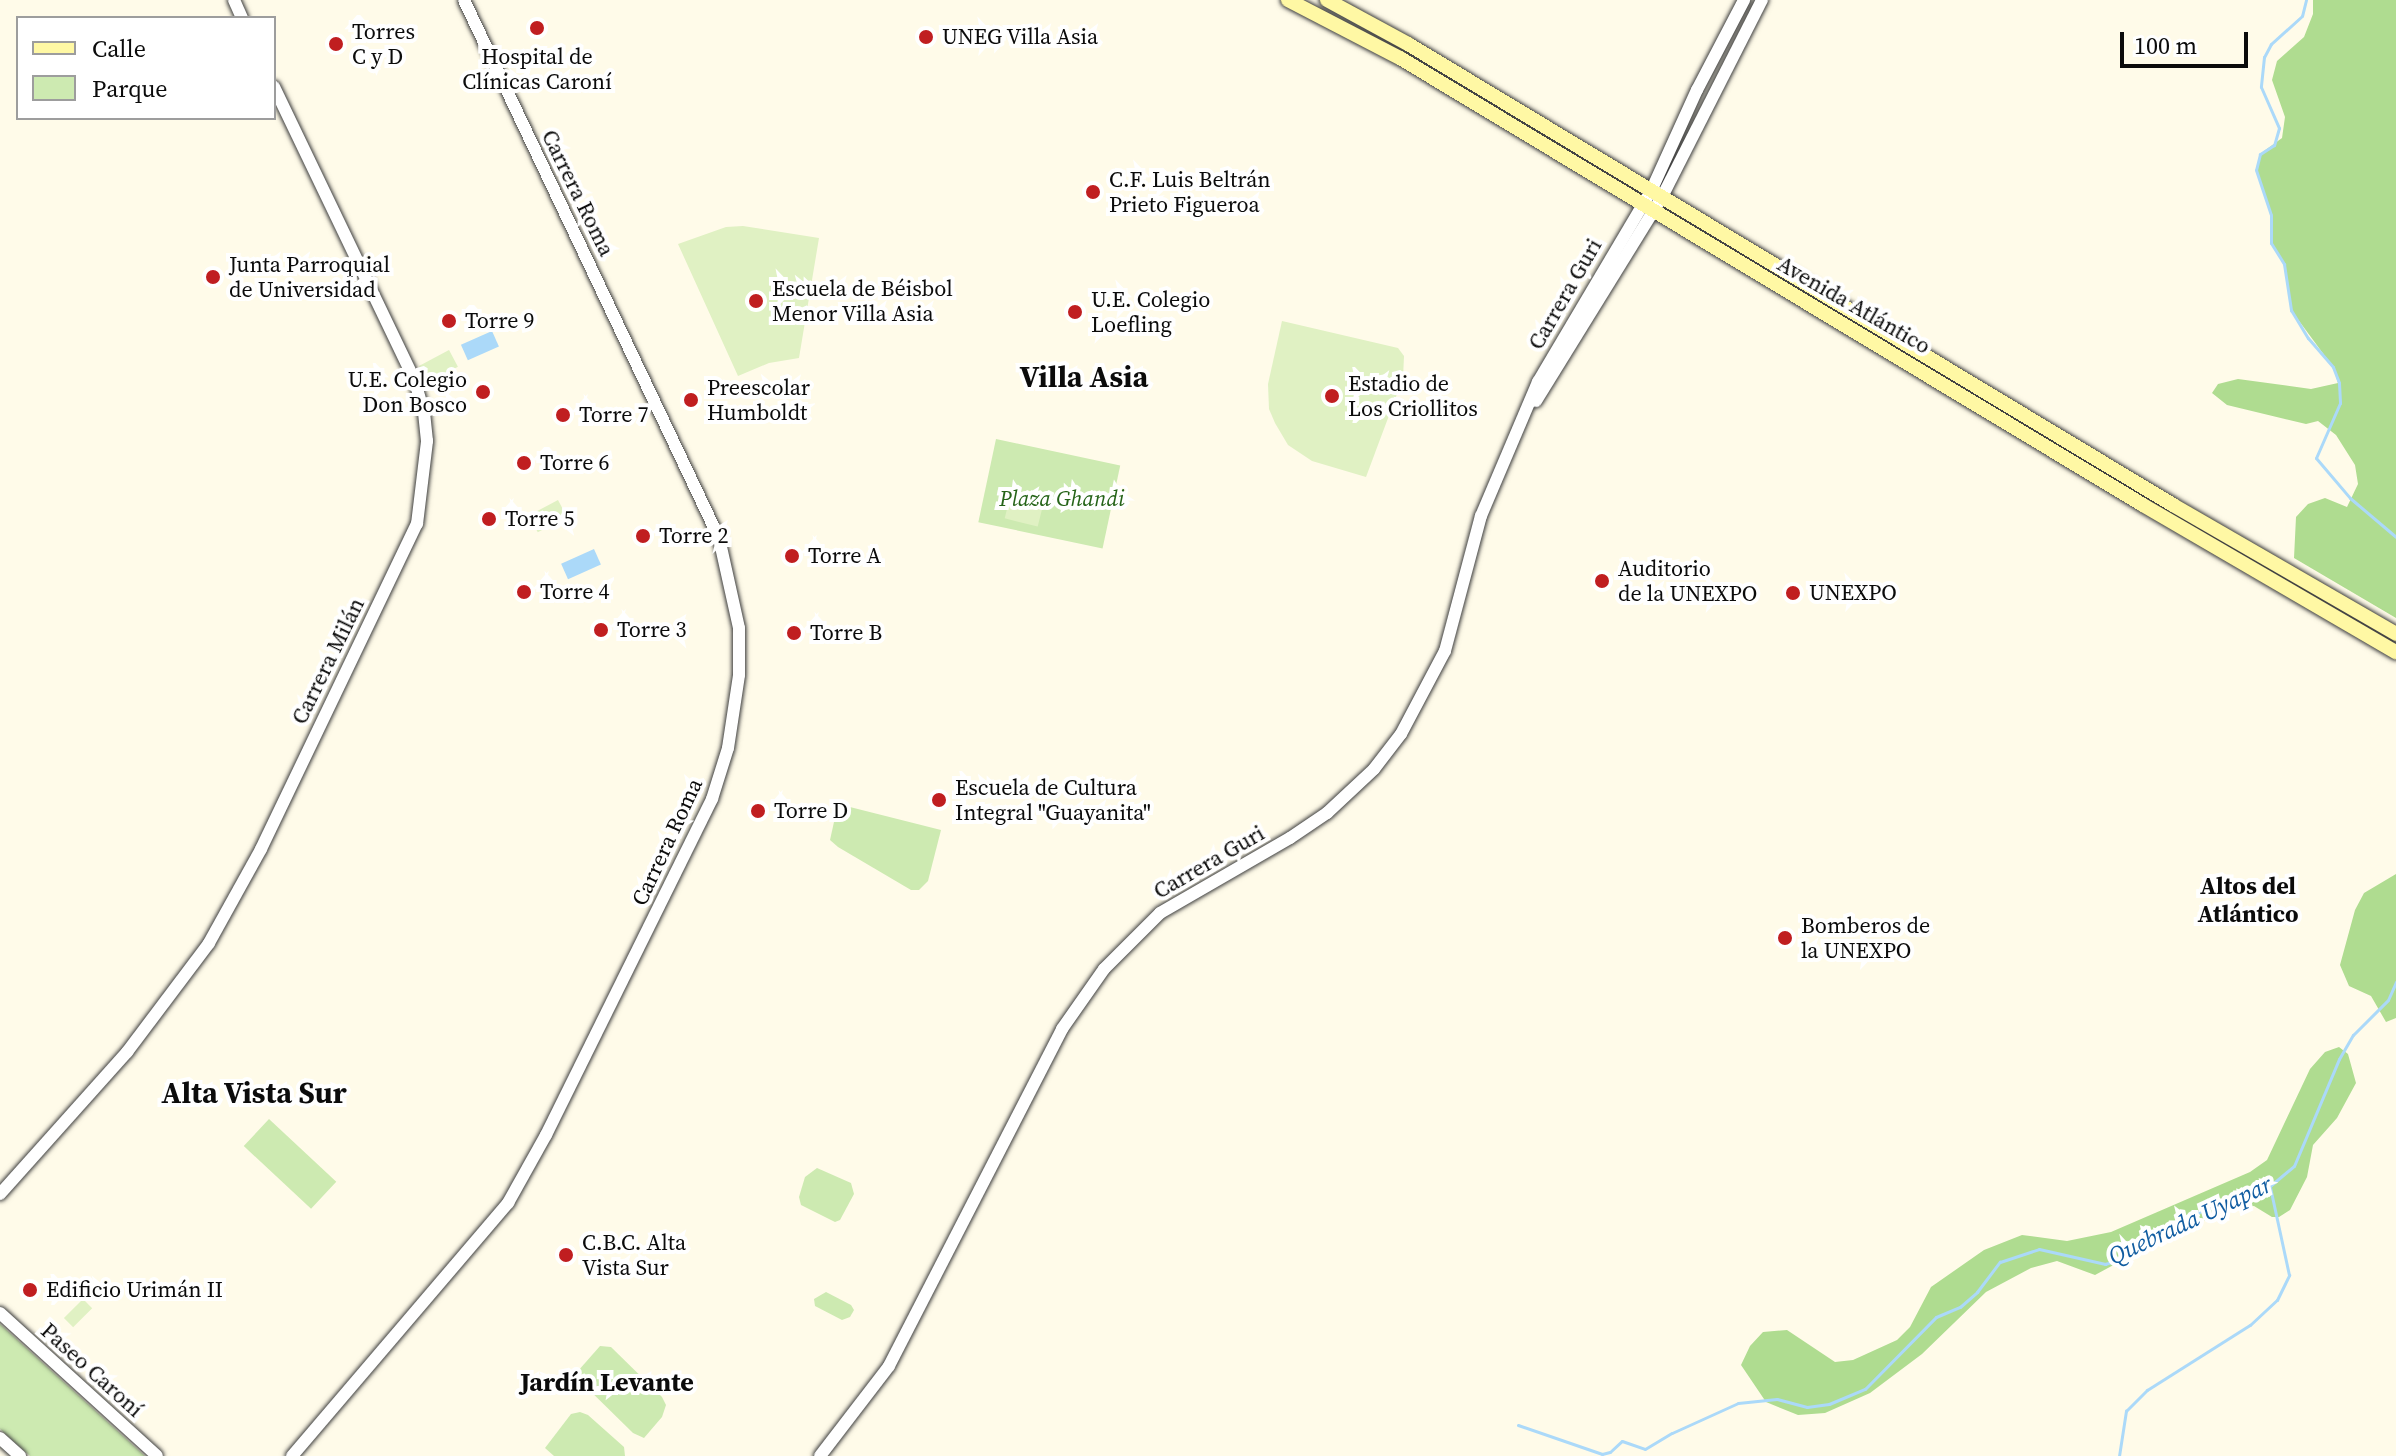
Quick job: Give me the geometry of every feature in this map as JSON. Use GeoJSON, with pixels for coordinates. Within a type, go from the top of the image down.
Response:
{"type":"FeatureCollection","features":[{"type":"Feature","properties":{"kind":"main road","name":"Avenida Atlántico"},"geometry":{"type":"LineString","coordinates":[[1288,0],[1400,58],[2143,505],[2396,652]]}},
{"type":"Feature","properties":{"kind":"main road","name":"Avenida Atlántico"},"geometry":{"type":"LineString","coordinates":[[1327,0],[1408,44],[1658,192],[2173,505],[2396,634]]}},
{"type":"Feature","properties":{"kind":"street","name":"Carrera Roma"},"geometry":{"type":"LineString","coordinates":[[292,1456],[449,1276],[515,1191],[685,859],[712,799],[728,748],[739,675],[739,628],[719,538],[464,0]]}},
{"type":"Feature","properties":{"kind":"street"},"geometry":{"type":"LineString","coordinates":[[1658,192],[1715,55],[1744,0]]}},
{"type":"Feature","properties":{"kind":"street"},"geometry":{"type":"LineString","coordinates":[[1658,192],[1762,0]]}},
{"type":"Feature","properties":{"kind":"street"},"geometry":{"type":"LineString","coordinates":[[1715,55],[1731,58]]}},
{"type":"Feature","properties":{"kind":"street","name":"Carrera Milán"},"geometry":{"type":"LineString","coordinates":[[0,1194],[127,1052],[209,943],[261,849],[417,524],[427,441],[424,413],[414,379],[276,91]]}},
{"type":"Feature","properties":{"kind":"street","name":"Carrera Guri"},"geometry":{"type":"LineString","coordinates":[[820,1456],[889,1366],[1062,1029],[1104,969],[1160,913],[1290,838],[1327,813],[1374,769],[1401,734],[1445,651],[1481,516],[1538,382],[1658,192]]}},
{"type":"Feature","properties":{"kind":"street","name":"Paseo Caroní"},"geometry":{"type":"LineString","coordinates":[[0,1313],[157,1456]]}},
{"type":"Feature","properties":{"kind":"street"},"geometry":{"type":"LineString","coordinates":[[0,1438],[20,1456]]}},
{"type":"Feature","properties":{"kind":"green space"},"geometry":{"type":"Polygon","coordinates":[[[2313,0],[2396,0],[2396,618],[2294,558],[2296,517],[2308,504],[2325,498],[2347,507],[2358,484],[2355,465],[2336,435],[2318,421],[2306,424],[2227,405],[2212,393],[2218,384],[2238,379],[2311,389],[2338,383],[2333,367],[2291,310],[2284,264],[2271,243],[2271,215],[2256,170],[2260,154],[2282,138],[2285,117],[2272,80],[2277,61],[2304,37],[2313,14],[2313,0]]]}},
{"type":"Feature","properties":{"kind":"green space","name":"Escuela de Béisbol Menor Villa Asia"},"geometry":{"type":"Polygon","coordinates":[[[743,226],[819,238],[799,358],[769,363],[738,376],[678,244],[726,227],[743,226]]]}},
{"type":"Feature","properties":{"kind":"green space","name":"Estadio de Los Criollitos"},"geometry":{"type":"Polygon","coordinates":[[[1282,321],[1398,348],[1404,356],[1403,378],[1366,477],[1312,461],[1288,445],[1275,423],[1269,409],[1268,384],[1282,321]]]}},
{"type":"Feature","properties":{"kind":"green space"},"geometry":{"type":"Polygon","coordinates":[[[449,350],[458,367],[428,383],[419,366],[449,350]]]}},
{"type":"Feature","properties":{"kind":"green space","name":"Plaza Ghandi"},"geometry":{"type":"Polygon","coordinates":[[[996,439],[1120,465],[1103,549],[978,522],[996,439]]]}},
{"type":"Feature","properties":{"kind":"green space"},"geometry":{"type":"Polygon","coordinates":[[[1010,497],[1043,505],[1038,527],[1005,518],[1010,497]]]}},
{"type":"Feature","properties":{"kind":"green space"},"geometry":{"type":"Polygon","coordinates":[[[558,500],[567,517],[538,532],[529,515],[558,500]]]}},
{"type":"Feature","properties":{"kind":"green space"},"geometry":{"type":"Polygon","coordinates":[[[838,804],[941,830],[928,881],[919,890],[911,890],[838,847],[830,840],[838,804]]]}},
{"type":"Feature","properties":{"kind":"green space"},"geometry":{"type":"Polygon","coordinates":[[[2396,874],[2396,1018],[2386,1022],[2371,996],[2349,986],[2340,965],[2355,910],[2364,893],[2396,874]]]}},
{"type":"Feature","properties":{"kind":"green space"},"geometry":{"type":"Polygon","coordinates":[[[2339,1047],[2348,1054],[2356,1083],[2337,1118],[2313,1145],[2307,1177],[2290,1210],[2279,1217],[2272,1217],[2254,1206],[2235,1208],[2171,1234],[2095,1275],[2057,1261],[2031,1268],[1986,1292],[1922,1354],[1870,1393],[1825,1413],[1798,1415],[1766,1402],[1741,1365],[1750,1346],[1763,1332],[1787,1330],[1835,1362],[1853,1360],[1897,1340],[1910,1327],[1931,1287],[1984,1250],[2022,1235],[2067,1241],[2111,1232],[2250,1172],[2267,1160],[2310,1069],[2325,1052],[2339,1047]]]}},
{"type":"Feature","properties":{"kind":"green space"},"geometry":{"type":"Polygon","coordinates":[[[269,1119],[336,1182],[311,1209],[244,1146],[269,1119]]]}},
{"type":"Feature","properties":{"kind":"green space"},"geometry":{"type":"Polygon","coordinates":[[[817,1168],[851,1183],[854,1194],[840,1220],[835,1222],[801,1205],[799,1197],[805,1177],[817,1168]]]}},
{"type":"Feature","properties":{"kind":"green space"},"geometry":{"type":"Polygon","coordinates":[[[826,1292],[851,1305],[854,1310],[850,1317],[842,1320],[815,1306],[814,1299],[826,1292]]]}},
{"type":"Feature","properties":{"kind":"green space"},"geometry":{"type":"Polygon","coordinates":[[[83,1299],[92,1308],[73,1327],[64,1318],[83,1299]]]}},
{"type":"Feature","properties":{"kind":"green space"},"geometry":{"type":"Polygon","coordinates":[[[0,1324],[145,1456],[30,1456],[0,1429],[0,1324]]]}},
{"type":"Feature","properties":{"kind":"green space"},"geometry":{"type":"Polygon","coordinates":[[[600,1346],[611,1347],[662,1397],[666,1405],[662,1417],[644,1438],[633,1433],[578,1379],[578,1371],[600,1346]]]}},
{"type":"Feature","properties":{"kind":"green space"},"geometry":{"type":"Polygon","coordinates":[[[580,1412],[588,1415],[624,1447],[625,1456],[554,1456],[545,1448],[571,1414],[580,1412]]]}},
{"type":"Feature","properties":{"kind":"water"},"geometry":{"type":"Polygon","coordinates":[[[492,331],[499,347],[468,360],[461,345],[492,331]]]}},
{"type":"Feature","properties":{"kind":"water"},"geometry":{"type":"Polygon","coordinates":[[[594,549],[601,565],[568,579],[561,564],[594,549]]]}},
{"type":"Feature","properties":{"kind":"waterway"},"geometry":{"type":"LineString","coordinates":[[2306,0],[2302,16],[2271,44],[2264,57],[2261,87],[2279,128],[2274,145],[2260,154],[2256,170],[2271,215],[2271,243],[2284,264],[2291,310],[2308,338],[2333,367],[2339,383],[2340,403],[2316,458],[2350,498],[2396,537]]}},
{"type":"Feature","properties":{"kind":"waterway","name":"Quebrada Uyapar"},"geometry":{"type":"LineString","coordinates":[[1518,1425],[1602,1454],[1610,1452],[1622,1441],[1645,1449],[1738,1403],[1777,1399],[1807,1407],[1829,1404],[1865,1389],[1936,1317],[1960,1307],[1977,1292],[2000,1262],[2039,1249],[2105,1264],[2120,1259],[2136,1246],[2196,1213],[2270,1186],[2294,1166],[2339,1059],[2353,1035],[2388,1000],[2396,982]]}},
{"type":"Feature","properties":{"kind":"waterway"},"geometry":{"type":"LineString","coordinates":[[2119,1456],[2126,1411],[2147,1390],[2250,1325],[2277,1300],[2289,1275],[2270,1187]]}},
{"type":"Feature","properties":{"kind":"place","name":"Hospital de Clínicas Caroní"},"geometry":{"type":"Point","coordinates":[537,28]}},
{"type":"Feature","properties":{"kind":"place","name":"UNEG Villa Asia"},"geometry":{"type":"Point","coordinates":[926,37]}},
{"type":"Feature","properties":{"kind":"place","name":"Torres C y D"},"geometry":{"type":"Point","coordinates":[336,44]}},
{"type":"Feature","properties":{"kind":"place","name":"C.F. Luis Beltrán Prieto Figueroa"},"geometry":{"type":"Point","coordinates":[1093,192]}},
{"type":"Feature","properties":{"kind":"place","name":"Junta Parroquial de Universidad"},"geometry":{"type":"Point","coordinates":[213,277]}},
{"type":"Feature","properties":{"kind":"place","name":"Escuela de Béisbol Menor Villa Asia"},"geometry":{"type":"Point","coordinates":[756,301]}},
{"type":"Feature","properties":{"kind":"place","name":"U.E. Colegio Loefling"},"geometry":{"type":"Point","coordinates":[1075,312]}},
{"type":"Feature","properties":{"kind":"place","name":"Torre 9"},"geometry":{"type":"Point","coordinates":[449,321]}},
{"type":"Feature","properties":{"kind":"place","name":"U.E. Colegio Don Bosco"},"geometry":{"type":"Point","coordinates":[483,392]}},
{"type":"Feature","properties":{"kind":"place","name":"Estadio de Los Criollitos"},"geometry":{"type":"Point","coordinates":[1332,396]}},
{"type":"Feature","properties":{"kind":"place","name":"Preescolar Humboldt"},"geometry":{"type":"Point","coordinates":[691,400]}},
{"type":"Feature","properties":{"kind":"place","name":"Torre 7"},"geometry":{"type":"Point","coordinates":[563,415]}},
{"type":"Feature","properties":{"kind":"place","name":"Torre 6"},"geometry":{"type":"Point","coordinates":[524,463]}},
{"type":"Feature","properties":{"kind":"place","name":"Torre 5"},"geometry":{"type":"Point","coordinates":[489,519]}},
{"type":"Feature","properties":{"kind":"place","name":"Torre 2"},"geometry":{"type":"Point","coordinates":[643,536]}},
{"type":"Feature","properties":{"kind":"place","name":"Torre A"},"geometry":{"type":"Point","coordinates":[792,556]}},
{"type":"Feature","properties":{"kind":"place","name":"Auditorio de la UNEXPO"},"geometry":{"type":"Point","coordinates":[1602,581]}},
{"type":"Feature","properties":{"kind":"place","name":"Torre 4"},"geometry":{"type":"Point","coordinates":[524,592]}},
{"type":"Feature","properties":{"kind":"place","name":"UNEXPO"},"geometry":{"type":"Point","coordinates":[1793,593]}},
{"type":"Feature","properties":{"kind":"place","name":"Torre 3"},"geometry":{"type":"Point","coordinates":[601,630]}},
{"type":"Feature","properties":{"kind":"place","name":"Torre B"},"geometry":{"type":"Point","coordinates":[794,633]}},
{"type":"Feature","properties":{"kind":"place","name":"Escuela de Cultura Integral \"Guayanita\""},"geometry":{"type":"Point","coordinates":[939,800]}},
{"type":"Feature","properties":{"kind":"place","name":"Torre D"},"geometry":{"type":"Point","coordinates":[758,811]}},
{"type":"Feature","properties":{"kind":"place","name":"Bomberos de la UNEXPO"},"geometry":{"type":"Point","coordinates":[1785,938]}},
{"type":"Feature","properties":{"kind":"place","name":"C.B.C. Alta Vista Sur"},"geometry":{"type":"Point","coordinates":[566,1255]}},
{"type":"Feature","properties":{"kind":"place","name":"Edificio Urimán II"},"geometry":{"type":"Point","coordinates":[30,1290]}},
{"type":"Feature","properties":{"kind":"district","name":"Villa Asia"},"geometry":{"type":"Point","coordinates":[1084,377]}},
{"type":"Feature","properties":{"kind":"district","name":"Altos del Atlántico"},"geometry":{"type":"Point","coordinates":[2248,900]}},
{"type":"Feature","properties":{"kind":"district","name":"Alta Vista Sur"},"geometry":{"type":"Point","coordinates":[254,1093]}},
{"type":"Feature","properties":{"kind":"district","name":"Jardín Levante"},"geometry":{"type":"Point","coordinates":[607,1383]}}]}
